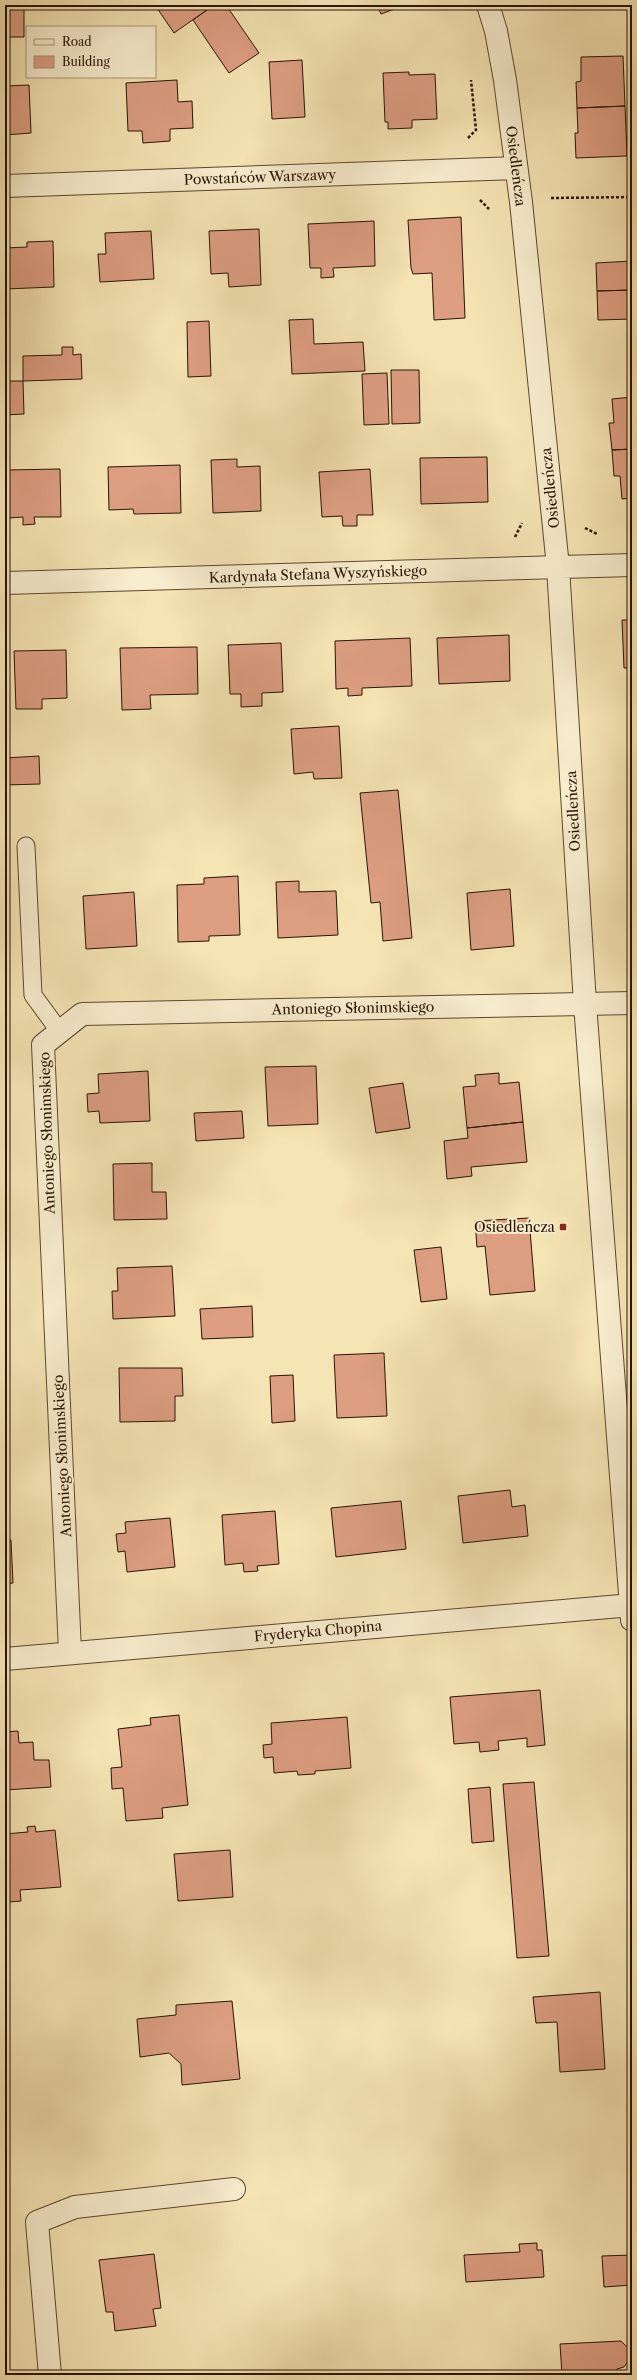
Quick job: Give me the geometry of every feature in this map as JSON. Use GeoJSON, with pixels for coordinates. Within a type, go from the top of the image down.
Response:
{"type":"FeatureCollection","features":[{"type":"Feature","properties":{"kind":"street","name":"Osiedleńcza"},"geometry":{"type":"LineString","coordinates":[[488,5],[496,31],[505,80],[516,168],[558,567],[585,1004],[632,1610]]}},
{"type":"Feature","properties":{"kind":"street","name":"Powstańców Warszawy"},"geometry":{"type":"LineString","coordinates":[[5,186],[516,168]]}},
{"type":"Feature","properties":{"kind":"street","name":"Kardynała Stefana Wyszyńskiego"},"geometry":{"type":"LineString","coordinates":[[5,583],[632,566]]}},
{"type":"Feature","properties":{"kind":"street","name":"Antoniego Słonimskiego"},"geometry":{"type":"LineString","coordinates":[[70,1652],[43,1045],[82,1014],[632,1003]]}},
{"type":"Feature","properties":{"kind":"street","name":"Fryderyka Chopina"},"geometry":{"type":"LineString","coordinates":[[5,1659],[70,1652],[632,1610]]}},
{"type":"Feature","properties":{"kind":"street"},"geometry":{"type":"LineString","coordinates":[[50,2375],[37,2222],[75,2207],[234,2189]]}},
{"type":"Feature","properties":{"kind":"lane"},"geometry":{"type":"LineString","coordinates":[[26,846],[33,995],[60,1032]]}},
{"type":"Feature","properties":{"kind":"path"},"geometry":{"type":"LineString","coordinates":[[476,196],[492,212]]}},
{"type":"Feature","properties":{"kind":"path"},"geometry":{"type":"LineString","coordinates":[[520,202],[544,198],[632,197]]}},
{"type":"Feature","properties":{"kind":"path"},"geometry":{"type":"LineString","coordinates":[[510,539],[515,537],[522,522]]}},
{"type":"Feature","properties":{"kind":"building"},"geometry":{"type":"Polygon","coordinates":[[[161,5],[214,5],[174,33],[157,8],[161,5]]]}},
{"type":"Feature","properties":{"kind":"building"},"geometry":{"type":"Polygon","coordinates":[[[214,5],[226,5],[259,53],[229,73],[193,20],[214,5]]]}},
{"type":"Feature","properties":{"kind":"building"},"geometry":{"type":"Polygon","coordinates":[[[240,5],[248,5],[242,9],[240,5]]]}},
{"type":"Feature","properties":{"kind":"building"},"geometry":{"type":"Polygon","coordinates":[[[377,5],[405,5],[381,14],[377,5]]]}},
{"type":"Feature","properties":{"kind":"building"},"geometry":{"type":"Polygon","coordinates":[[[5,8],[24,9],[24,37],[5,37],[5,8]]]}},
{"type":"Feature","properties":{"kind":"building"},"geometry":{"type":"Polygon","coordinates":[[[623,56],[625,106],[577,108],[576,82],[581,81],[581,57],[623,56]]]}},
{"type":"Feature","properties":{"kind":"building"},"geometry":{"type":"Polygon","coordinates":[[[302,60],[305,117],[272,119],[269,62],[302,60]]]}},
{"type":"Feature","properties":{"kind":"building"},"geometry":{"type":"Polygon","coordinates":[[[409,72],[409,75],[435,74],[437,119],[412,120],[412,128],[388,129],[388,122],[385,122],[383,73],[409,72]]]}},
{"type":"Feature","properties":{"kind":"building"},"geometry":{"type":"Polygon","coordinates":[[[177,80],[178,102],[192,101],[193,128],[170,129],[170,141],[143,143],[142,131],[128,131],[126,83],[177,80]]]}},
{"type":"Feature","properties":{"kind":"building"},"geometry":{"type":"Polygon","coordinates":[[[29,85],[31,133],[5,135],[5,86],[29,85]]]}},
{"type":"Feature","properties":{"kind":"building"},"geometry":{"type":"Polygon","coordinates":[[[625,106],[627,156],[576,158],[575,133],[578,133],[577,108],[625,106]]]}},
{"type":"Feature","properties":{"kind":"building"},"geometry":{"type":"Polygon","coordinates":[[[461,217],[465,318],[434,320],[432,273],[413,274],[411,268],[408,220],[461,217]]]}},
{"type":"Feature","properties":{"kind":"building"},"geometry":{"type":"Polygon","coordinates":[[[374,221],[375,266],[333,268],[334,277],[321,278],[321,268],[310,268],[308,224],[374,221]]]}},
{"type":"Feature","properties":{"kind":"building"},"geometry":{"type":"Polygon","coordinates":[[[259,229],[261,285],[229,287],[228,273],[211,274],[209,231],[259,229]]]}},
{"type":"Feature","properties":{"kind":"building"},"geometry":{"type":"Polygon","coordinates":[[[151,231],[154,279],[100,282],[98,254],[106,254],[105,233],[151,231]]]}},
{"type":"Feature","properties":{"kind":"building"},"geometry":{"type":"Polygon","coordinates":[[[53,241],[54,287],[5,289],[5,248],[27,247],[27,242],[53,241]]]}},
{"type":"Feature","properties":{"kind":"building"},"geometry":{"type":"Polygon","coordinates":[[[632,261],[632,290],[597,291],[596,263],[632,261]]]}},
{"type":"Feature","properties":{"kind":"building"},"geometry":{"type":"Polygon","coordinates":[[[632,290],[632,319],[598,320],[597,291],[632,290]]]}},
{"type":"Feature","properties":{"kind":"building"},"geometry":{"type":"Polygon","coordinates":[[[313,319],[314,344],[363,342],[365,371],[292,374],[289,320],[313,319]]]}},
{"type":"Feature","properties":{"kind":"building"},"geometry":{"type":"Polygon","coordinates":[[[209,321],[211,376],[188,377],[187,322],[209,321]]]}},
{"type":"Feature","properties":{"kind":"building"},"geometry":{"type":"Polygon","coordinates":[[[62,347],[73,347],[73,355],[81,354],[82,379],[23,381],[23,356],[62,355],[62,347]]]}},
{"type":"Feature","properties":{"kind":"building"},"geometry":{"type":"Polygon","coordinates":[[[391,370],[419,370],[420,423],[392,424],[391,370]]]}},
{"type":"Feature","properties":{"kind":"building"},"geometry":{"type":"Polygon","coordinates":[[[387,373],[389,424],[364,425],[362,374],[387,373]]]}},
{"type":"Feature","properties":{"kind":"building"},"geometry":{"type":"Polygon","coordinates":[[[5,381],[23,381],[24,414],[5,415],[5,381]]]}},
{"type":"Feature","properties":{"kind":"building"},"geometry":{"type":"Polygon","coordinates":[[[632,397],[632,449],[612,450],[609,423],[614,423],[612,399],[632,397]]]}},
{"type":"Feature","properties":{"kind":"building"},"geometry":{"type":"Polygon","coordinates":[[[632,449],[632,498],[622,499],[620,476],[614,476],[612,450],[632,449]]]}},
{"type":"Feature","properties":{"kind":"building"},"geometry":{"type":"Polygon","coordinates":[[[487,457],[488,502],[421,504],[420,458],[487,457]]]}},
{"type":"Feature","properties":{"kind":"building"},"geometry":{"type":"Polygon","coordinates":[[[237,459],[237,467],[260,466],[261,511],[213,513],[211,460],[237,459]]]}},
{"type":"Feature","properties":{"kind":"building"},"geometry":{"type":"Polygon","coordinates":[[[180,465],[181,513],[134,514],[133,509],[109,510],[108,467],[180,465]]]}},
{"type":"Feature","properties":{"kind":"building"},"geometry":{"type":"Polygon","coordinates":[[[60,469],[61,517],[34,517],[35,524],[23,525],[23,517],[9,518],[7,470],[60,469]]]}},
{"type":"Feature","properties":{"kind":"building"},"geometry":{"type":"Polygon","coordinates":[[[370,469],[373,515],[357,515],[357,526],[343,526],[342,516],[322,517],[319,472],[370,469]]]}},
{"type":"Feature","properties":{"kind":"building"},"geometry":{"type":"Polygon","coordinates":[[[622,620],[632,620],[632,668],[624,668],[622,620]]]}},
{"type":"Feature","properties":{"kind":"building"},"geometry":{"type":"Polygon","coordinates":[[[509,635],[510,681],[439,684],[437,638],[509,635]]]}},
{"type":"Feature","properties":{"kind":"building"},"geometry":{"type":"Polygon","coordinates":[[[410,638],[412,686],[362,688],[362,695],[348,696],[348,688],[336,689],[335,641],[410,638]]]}},
{"type":"Feature","properties":{"kind":"building"},"geometry":{"type":"Polygon","coordinates":[[[281,643],[283,692],[262,693],[262,706],[241,707],[241,694],[230,694],[228,645],[281,643]]]}},
{"type":"Feature","properties":{"kind":"building"},"geometry":{"type":"Polygon","coordinates":[[[197,647],[198,694],[150,695],[151,709],[122,710],[120,648],[197,647]]]}},
{"type":"Feature","properties":{"kind":"building"},"geometry":{"type":"Polygon","coordinates":[[[66,650],[67,698],[42,699],[42,709],[16,709],[14,651],[66,650]]]}},
{"type":"Feature","properties":{"kind":"building"},"geometry":{"type":"Polygon","coordinates":[[[339,726],[342,778],[314,779],[313,772],[294,774],[291,729],[339,726]]]}},
{"type":"Feature","properties":{"kind":"building"},"geometry":{"type":"Polygon","coordinates":[[[39,756],[40,784],[5,785],[5,758],[39,756]]]}},
{"type":"Feature","properties":{"kind":"building"},"geometry":{"type":"Polygon","coordinates":[[[398,790],[412,938],[383,941],[380,902],[371,903],[360,793],[398,790]]]}},
{"type":"Feature","properties":{"kind":"building"},"geometry":{"type":"Polygon","coordinates":[[[630,796],[632,796],[632,815],[630,796]]]}},
{"type":"Feature","properties":{"kind":"building"},"geometry":{"type":"Polygon","coordinates":[[[238,876],[240,935],[209,936],[209,941],[178,942],[177,885],[204,884],[204,878],[238,876]]]}},
{"type":"Feature","properties":{"kind":"building"},"geometry":{"type":"Polygon","coordinates":[[[299,881],[299,892],[336,891],[338,935],[278,938],[276,882],[299,881]]]}},
{"type":"Feature","properties":{"kind":"building"},"geometry":{"type":"Polygon","coordinates":[[[510,889],[514,946],[471,950],[467,893],[510,889]]]}},
{"type":"Feature","properties":{"kind":"building"},"geometry":{"type":"Polygon","coordinates":[[[134,892],[137,946],[86,949],[83,896],[134,892]]]}},
{"type":"Feature","properties":{"kind":"building"},"geometry":{"type":"Polygon","coordinates":[[[316,1066],[318,1124],[268,1126],[265,1067],[316,1066]]]}},
{"type":"Feature","properties":{"kind":"building"},"geometry":{"type":"Polygon","coordinates":[[[148,1071],[150,1121],[100,1123],[99,1111],[88,1112],[87,1094],[99,1093],[98,1074],[148,1071]]]}},
{"type":"Feature","properties":{"kind":"building"},"geometry":{"type":"Polygon","coordinates":[[[499,1073],[499,1084],[519,1082],[523,1122],[467,1128],[463,1087],[476,1086],[475,1075],[499,1073]]]}},
{"type":"Feature","properties":{"kind":"building"},"geometry":{"type":"Polygon","coordinates":[[[403,1083],[410,1128],[376,1133],[369,1088],[403,1083]]]}},
{"type":"Feature","properties":{"kind":"building"},"geometry":{"type":"Polygon","coordinates":[[[242,1111],[244,1138],[196,1141],[194,1113],[242,1111]]]}},
{"type":"Feature","properties":{"kind":"building"},"geometry":{"type":"Polygon","coordinates":[[[523,1122],[527,1162],[471,1167],[472,1176],[447,1179],[444,1141],[468,1138],[467,1128],[523,1122]]]}},
{"type":"Feature","properties":{"kind":"building"},"geometry":{"type":"Polygon","coordinates":[[[152,1163],[152,1192],[166,1192],[167,1219],[114,1220],[113,1164],[152,1163]]]}},
{"type":"Feature","properties":{"kind":"building"},"geometry":{"type":"Polygon","coordinates":[[[529,1218],[535,1291],[490,1295],[485,1246],[477,1247],[475,1221],[529,1218]]]}},
{"type":"Feature","properties":{"kind":"building"},"geometry":{"type":"Polygon","coordinates":[[[441,1247],[447,1299],[421,1302],[414,1250],[441,1247]]]}},
{"type":"Feature","properties":{"kind":"building"},"geometry":{"type":"Polygon","coordinates":[[[172,1266],[175,1316],[113,1319],[112,1291],[118,1291],[117,1268],[172,1266]]]}},
{"type":"Feature","properties":{"kind":"building"},"geometry":{"type":"Polygon","coordinates":[[[252,1306],[253,1337],[202,1339],[200,1309],[252,1306]]]}},
{"type":"Feature","properties":{"kind":"building"},"geometry":{"type":"Polygon","coordinates":[[[384,1353],[387,1416],[337,1418],[334,1355],[384,1353]]]}},
{"type":"Feature","properties":{"kind":"building"},"geometry":{"type":"Polygon","coordinates":[[[119,1368],[182,1368],[183,1396],[175,1396],[175,1421],[120,1422],[119,1368]]]}},
{"type":"Feature","properties":{"kind":"building"},"geometry":{"type":"Polygon","coordinates":[[[293,1375],[295,1421],[272,1423],[270,1376],[293,1375]]]}},
{"type":"Feature","properties":{"kind":"building"},"geometry":{"type":"Polygon","coordinates":[[[510,1490],[512,1507],[525,1505],[528,1536],[463,1543],[458,1496],[510,1490]]]}},
{"type":"Feature","properties":{"kind":"building"},"geometry":{"type":"Polygon","coordinates":[[[401,1501],[406,1549],[336,1557],[331,1508],[401,1501]]]}},
{"type":"Feature","properties":{"kind":"building"},"geometry":{"type":"Polygon","coordinates":[[[275,1511],[279,1564],[257,1566],[258,1571],[244,1572],[243,1563],[225,1565],[222,1515],[275,1511]]]}},
{"type":"Feature","properties":{"kind":"building"},"geometry":{"type":"Polygon","coordinates":[[[170,1518],[175,1567],[127,1572],[125,1551],[118,1552],[116,1534],[126,1533],[125,1522],[170,1518]]]}},
{"type":"Feature","properties":{"kind":"building"},"geometry":{"type":"Polygon","coordinates":[[[5,1540],[11,1540],[13,1583],[5,1584],[5,1540]]]}},
{"type":"Feature","properties":{"kind":"building"},"geometry":{"type":"Polygon","coordinates":[[[540,1690],[545,1745],[527,1747],[527,1738],[498,1741],[499,1750],[480,1752],[479,1742],[454,1744],[450,1697],[540,1690]]]}},
{"type":"Feature","properties":{"kind":"building"},"geometry":{"type":"Polygon","coordinates":[[[179,1715],[188,1805],[162,1808],[163,1818],[126,1821],[123,1788],[112,1789],[111,1768],[122,1767],[118,1729],[151,1725],[150,1718],[179,1715]]]}},
{"type":"Feature","properties":{"kind":"building"},"geometry":{"type":"Polygon","coordinates":[[[347,1717],[351,1768],[315,1771],[315,1774],[298,1775],[297,1771],[274,1773],[273,1757],[264,1758],[263,1745],[272,1744],[271,1723],[347,1717]]]}},
{"type":"Feature","properties":{"kind":"building"},"geometry":{"type":"Polygon","coordinates":[[[18,1731],[19,1743],[33,1742],[34,1760],[49,1760],[51,1787],[5,1790],[5,1732],[18,1731]]]}},
{"type":"Feature","properties":{"kind":"building"},"geometry":{"type":"Polygon","coordinates":[[[534,1782],[549,1956],[517,1958],[503,1784],[534,1782]]]}},
{"type":"Feature","properties":{"kind":"building"},"geometry":{"type":"Polygon","coordinates":[[[490,1787],[494,1841],[472,1843],[468,1789],[490,1787]]]}},
{"type":"Feature","properties":{"kind":"building"},"geometry":{"type":"Polygon","coordinates":[[[35,1826],[36,1832],[55,1830],[61,1887],[20,1890],[21,1901],[9,1902],[5,1877],[5,1834],[28,1832],[27,1827],[35,1826]]]}},
{"type":"Feature","properties":{"kind":"building"},"geometry":{"type":"Polygon","coordinates":[[[230,1850],[233,1897],[178,1901],[174,1854],[230,1850]]]}},
{"type":"Feature","properties":{"kind":"building"},"geometry":{"type":"Polygon","coordinates":[[[600,1992],[605,2069],[560,2072],[557,2022],[536,2023],[533,1997],[600,1992]]]}},
{"type":"Feature","properties":{"kind":"building"},"geometry":{"type":"Polygon","coordinates":[[[232,2001],[240,2079],[182,2085],[181,2064],[169,2053],[140,2057],[137,2019],[176,2015],[176,2005],[232,2001]]]}},
{"type":"Feature","properties":{"kind":"building"},"geometry":{"type":"Polygon","coordinates":[[[537,2243],[537,2250],[542,2250],[544,2277],[466,2282],[464,2255],[520,2252],[519,2244],[537,2243]]]}},
{"type":"Feature","properties":{"kind":"building"},"geometry":{"type":"Polygon","coordinates":[[[154,2254],[161,2308],[153,2309],[156,2326],[115,2331],[113,2312],[106,2312],[99,2260],[154,2254]]]}},
{"type":"Feature","properties":{"kind":"building"},"geometry":{"type":"Polygon","coordinates":[[[632,2255],[632,2285],[604,2287],[602,2256],[632,2255]]]}},
{"type":"Feature","properties":{"kind":"building"},"geometry":{"type":"Polygon","coordinates":[[[621,2341],[631,2351],[631,2357],[624,2367],[617,2369],[618,2375],[562,2375],[560,2344],[621,2341]]]}},
{"type":"Feature","properties":{"kind":"place","name":"Osiedleńcza"},"geometry":{"type":"Point","coordinates":[563,1227]}}]}
